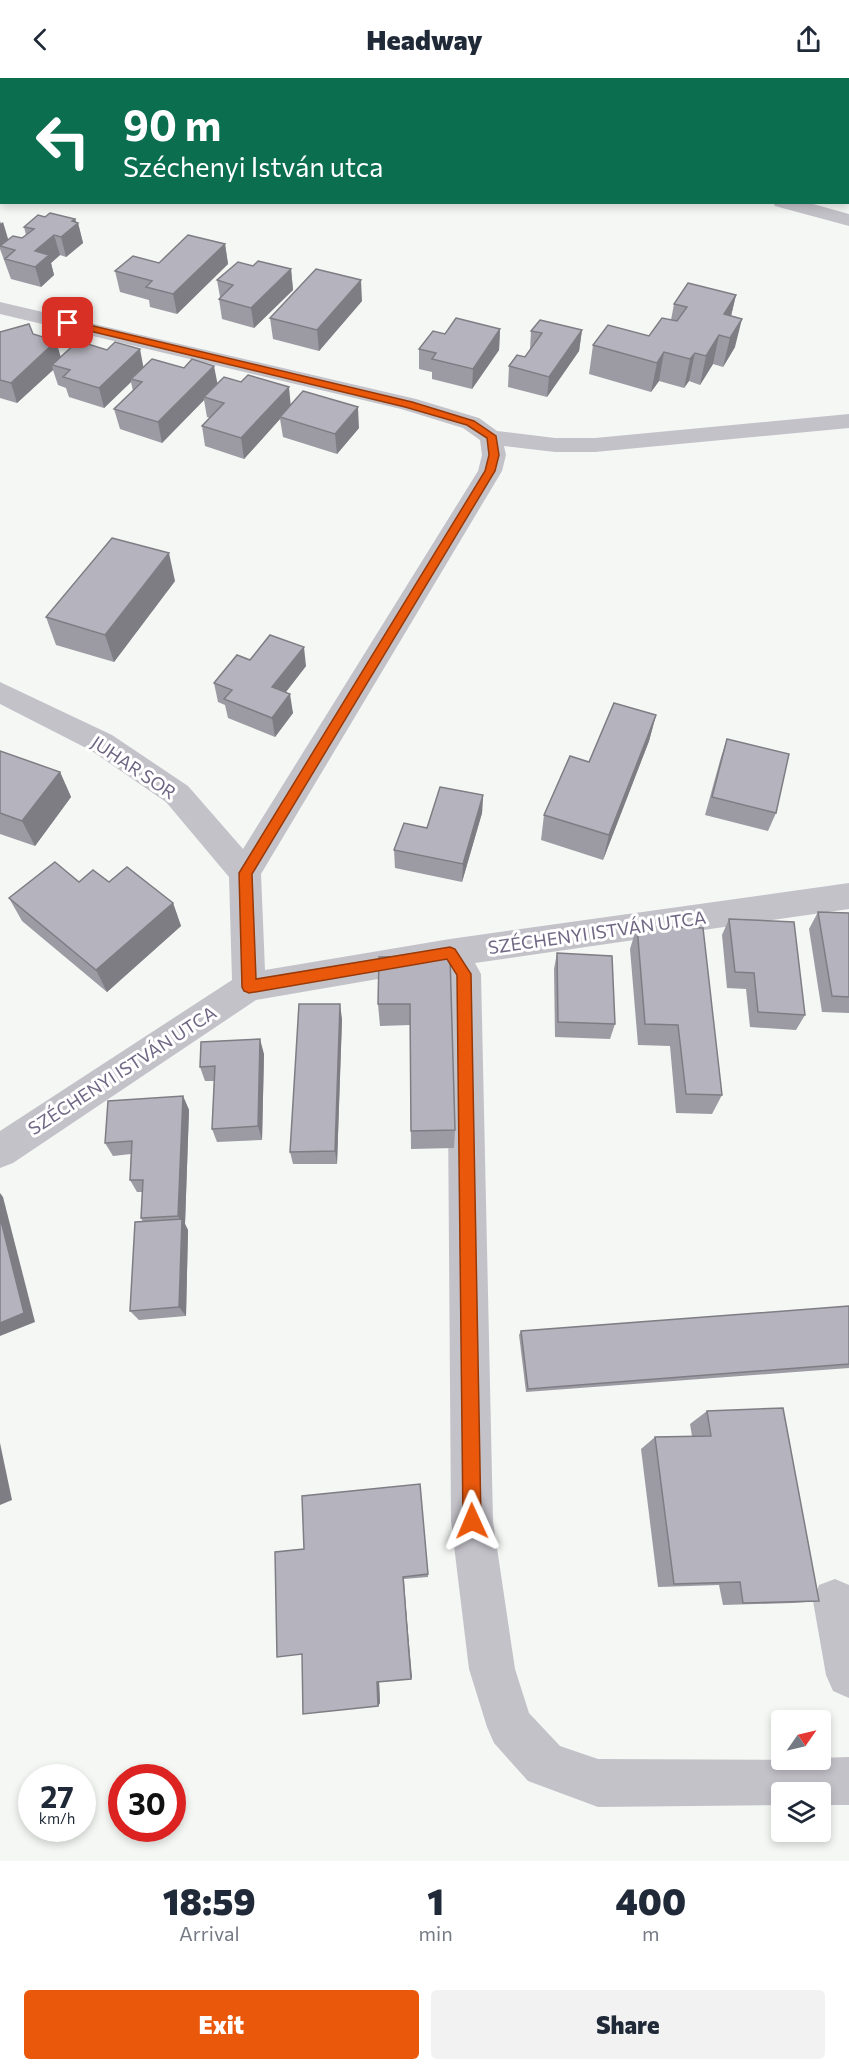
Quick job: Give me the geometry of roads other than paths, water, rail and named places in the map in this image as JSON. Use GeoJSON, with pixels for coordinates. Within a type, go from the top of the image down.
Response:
{"type":"FeatureCollection","features":[{"type":"Feature","properties":{"kind":"street"},"geometry":{"type":"LineString","coordinates":[[789,204],[849,220]]}},
{"type":"Feature","properties":{"kind":"street"},"geometry":{"type":"LineString","coordinates":[[0,308],[408,404],[471,423],[491,436],[555,445],[595,445],[849,421]]}},
{"type":"Feature","properties":{"kind":"street"},"geometry":{"type":"LineString","coordinates":[[249,987],[245,873],[490,471],[494,455],[491,436]]}},
{"type":"Feature","properties":{"kind":"street","name":"JUHAR SOR"},"geometry":{"type":"LineString","coordinates":[[0,692],[102,743],[177,794],[245,873]]}},
{"type":"Feature","properties":{"kind":"street","name":"SZÉCHENYI ISTVÁN UTCA"},"geometry":{"type":"LineString","coordinates":[[0,1151],[249,987],[450,953],[849,896]]}},
{"type":"Feature","properties":{"kind":"street"},"geometry":{"type":"LineString","coordinates":[[450,953],[464,974],[472,1521],[492,1670],[510,1727],[544,1764],[598,1783],[849,1781]]}},
{"type":"Feature","properties":{"kind":"street"},"geometry":{"type":"LineString","coordinates":[[835,1601],[849,1675]]}}]}
